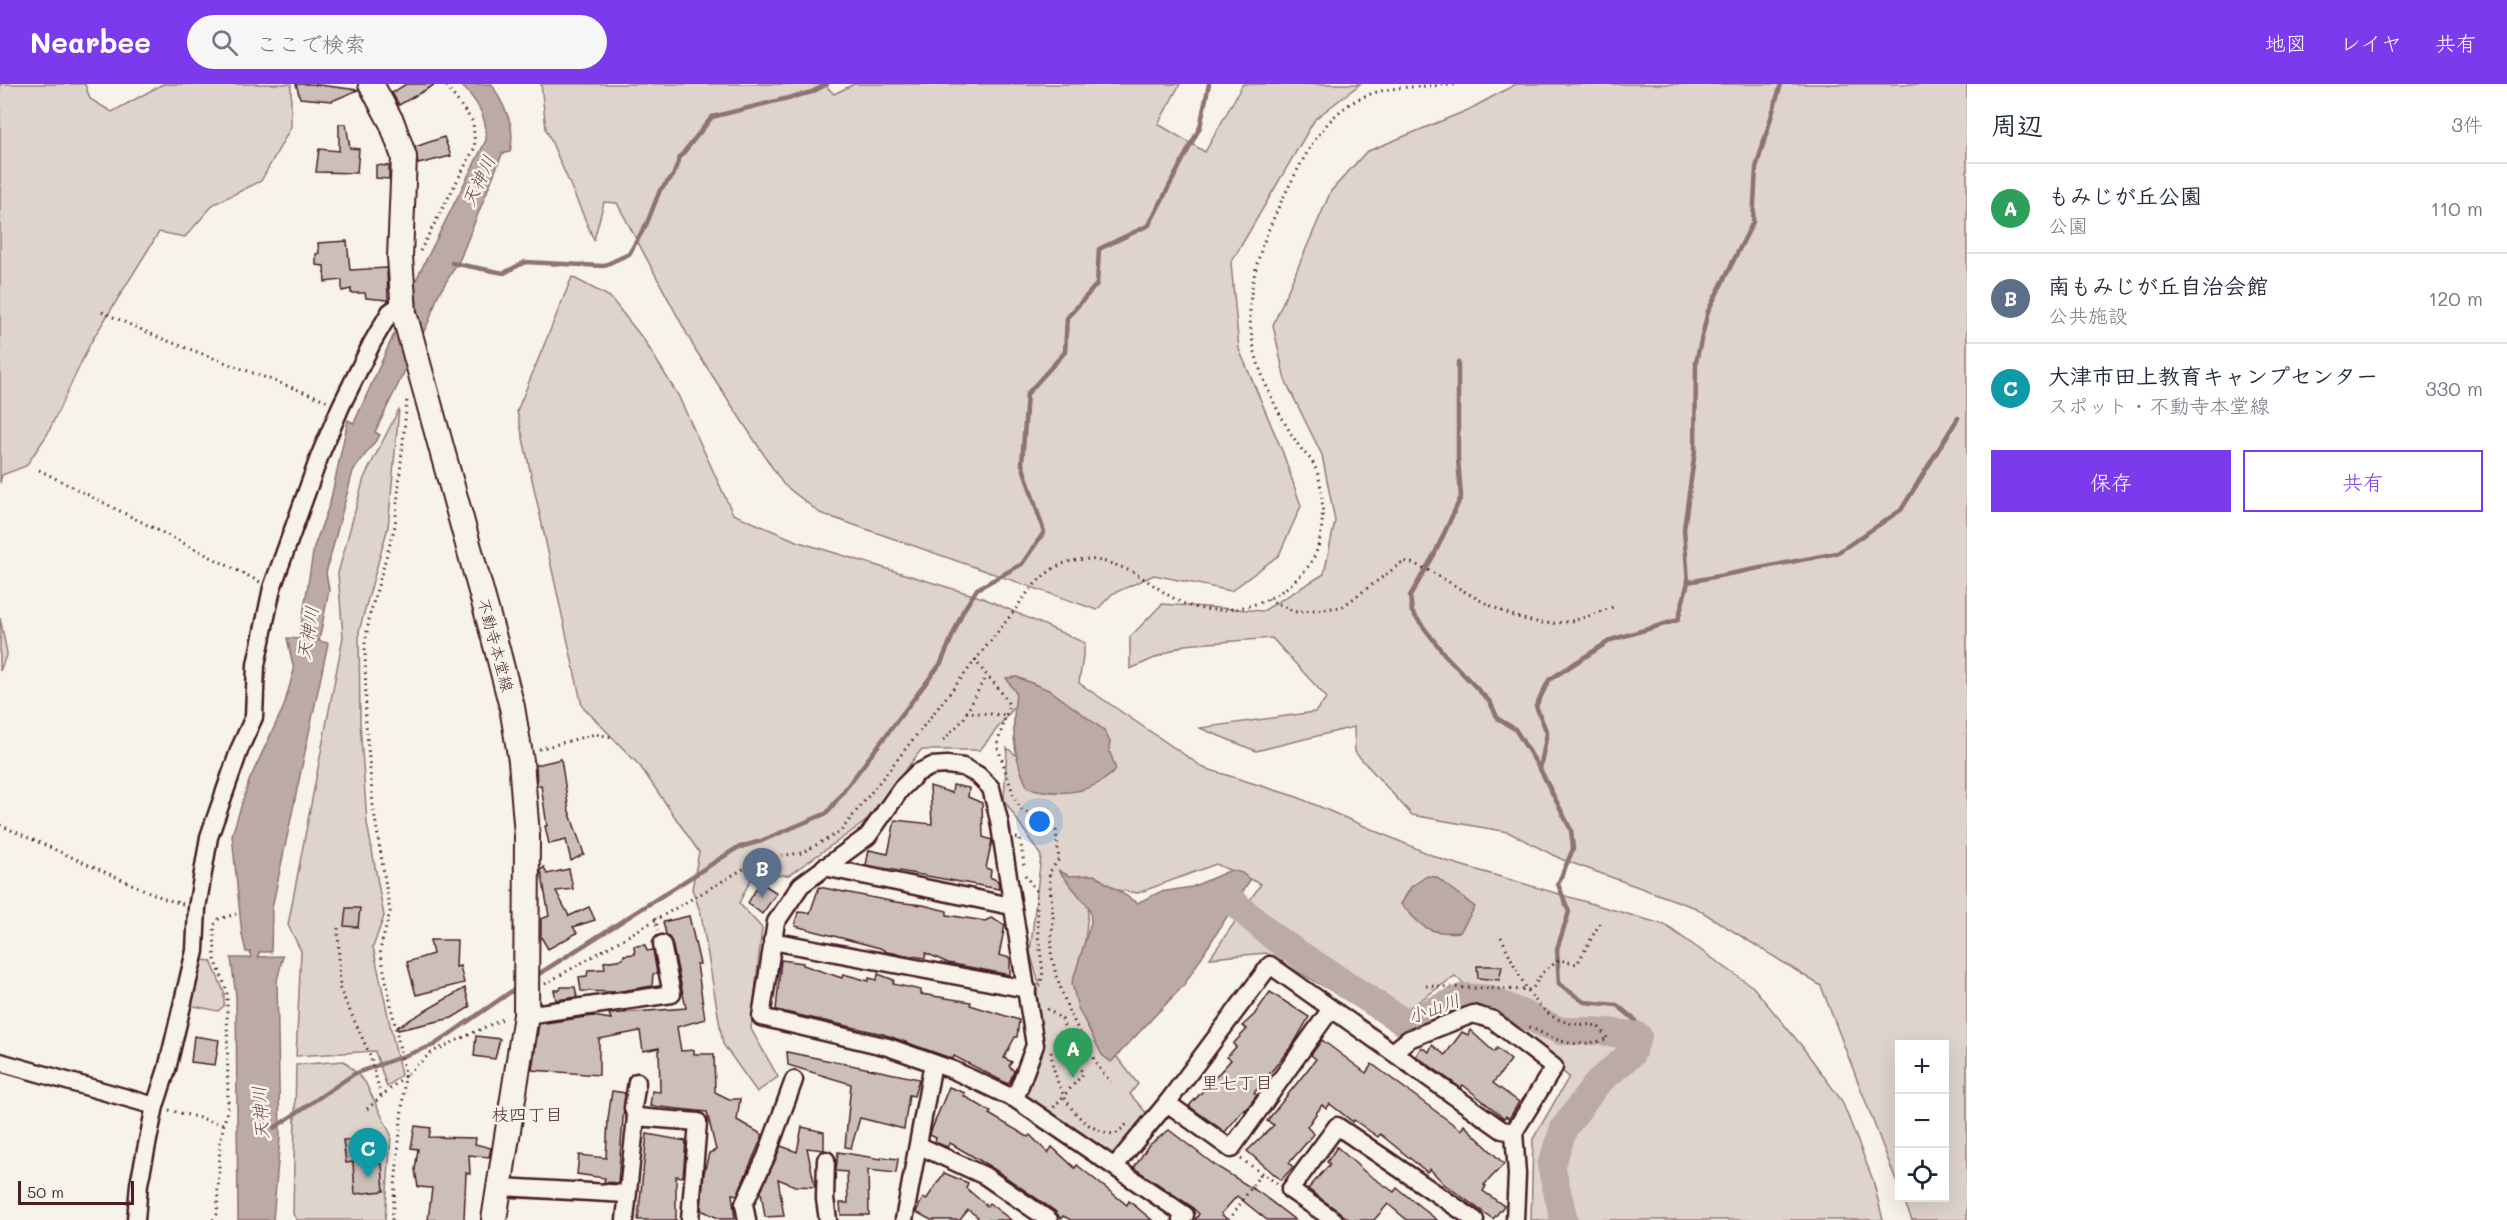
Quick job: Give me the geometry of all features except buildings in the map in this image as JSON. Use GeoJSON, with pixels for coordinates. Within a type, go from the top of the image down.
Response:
{"type":"FeatureCollection","features":[{"type":"Feature","properties":{"kind":"main road","name":"不動寺本堂線"},"geometry":{"type":"LineString","coordinates":[[371,84],[392,123],[404,156],[400,257],[403,308],[497,649],[512,707],[520,754],[527,835],[526,1007],[494,1220]]}},
{"type":"Feature","properties":{"kind":"street"},"geometry":{"type":"LineString","coordinates":[[136,1220],[139,1184],[155,1106],[167,1069],[195,951],[197,908],[209,837],[240,748],[254,717],[256,665],[272,588],[320,454],[341,406],[372,342],[390,312],[403,308]]}},
{"type":"Feature","properties":{"kind":"street"},"geometry":{"type":"LineString","coordinates":[[1015,1099],[1035,1045],[1034,990],[1011,906],[1002,837],[991,788],[978,775],[963,767],[932,766],[917,773],[901,789],[868,836],[801,885],[776,922],[761,1017],[888,1047],[933,1063],[1015,1099],[1185,1215],[1181,1220]]}},
{"type":"Feature","properties":{"kind":"street"},"geometry":{"type":"LineString","coordinates":[[824,867],[1011,906]]}},
{"type":"Feature","properties":{"kind":"street"},"geometry":{"type":"LineString","coordinates":[[772,941],[1034,990]]}},
{"type":"Feature","properties":{"kind":"street"},"geometry":{"type":"LineString","coordinates":[[526,1007],[672,994],[662,944]]}},
{"type":"Feature","properties":{"kind":"street"},"geometry":{"type":"LineString","coordinates":[[1115,1166],[1151,1124],[1270,965],[1502,1130],[1514,1132]]}},
{"type":"Feature","properties":{"kind":"street"},"geometry":{"type":"LineString","coordinates":[[1167,1103],[1231,1149],[1331,1009]]}},
{"type":"Feature","properties":{"kind":"street"},"geometry":{"type":"LineString","coordinates":[[1393,1052],[1408,1039],[1473,1014],[1493,1020],[1554,1067],[1514,1132],[1517,1174],[1515,1220]]}},
{"type":"Feature","properties":{"kind":"street"},"geometry":{"type":"LineString","coordinates":[[0,1062],[155,1106]]}},
{"type":"Feature","properties":{"kind":"street"},"geometry":{"type":"LineString","coordinates":[[904,1220],[920,1146],[933,1063]]}},
{"type":"Feature","properties":{"kind":"street"},"geometry":{"type":"LineString","coordinates":[[747,1220],[744,1204],[766,1157],[794,1080]]}},
{"type":"Feature","properties":{"kind":"street"},"geometry":{"type":"LineString","coordinates":[[625,1220],[636,1117],[633,1108],[637,1082]]}},
{"type":"Feature","properties":{"kind":"street"},"geometry":{"type":"LineString","coordinates":[[636,1117],[698,1122],[690,1220]]}},
{"type":"Feature","properties":{"kind":"street"},"geometry":{"type":"LineString","coordinates":[[1334,1220],[1290,1190],[1338,1126],[1475,1220]]}},
{"type":"Feature","properties":{"kind":"street"},"geometry":{"type":"LineString","coordinates":[[920,1146],[985,1176],[1049,1220]]}},
{"type":"Feature","properties":{"kind":"street"},"geometry":{"type":"LineString","coordinates":[[826,1160],[825,1199],[828,1220]]}},
{"type":"Feature","properties":{"kind":"street"},"geometry":{"type":"LineString","coordinates":[[499,1187],[627,1194]]}},
{"type":"Feature","properties":{"kind":"path"},"geometry":{"type":"LineString","coordinates":[[419,253],[475,147],[473,122],[446,84]]}},
{"type":"Feature","properties":{"kind":"path"},"geometry":{"type":"LineString","coordinates":[[367,1109],[432,1052],[526,1007],[745,867],[779,856],[801,853],[840,832],[1032,584],[1046,572],[1070,560],[1088,558],[1109,562],[1190,606],[1212,609],[1242,609],[1282,591],[1312,561],[1321,533],[1322,494],[1314,464],[1299,447],[1265,384],[1251,332],[1252,282],[1260,252],[1305,155],[1318,133],[1334,116],[1354,101],[1377,92],[1459,84]]}},
{"type":"Feature","properties":{"kind":"path"},"geometry":{"type":"LineString","coordinates":[[102,312],[160,339],[341,406]]}},
{"type":"Feature","properties":{"kind":"path"},"geometry":{"type":"LineString","coordinates":[[392,1220],[405,1075],[380,950],[390,912],[373,805],[366,724],[365,643],[370,614],[395,526],[408,393],[420,367]]}},
{"type":"Feature","properties":{"kind":"path"},"geometry":{"type":"LineString","coordinates":[[39,470],[272,588]]}},
{"type":"Feature","properties":{"kind":"path"},"geometry":{"type":"LineString","coordinates":[[1268,599],[1296,612],[1342,607],[1404,561],[1417,564],[1462,590],[1520,617],[1554,623],[1584,618],[1613,607]]}},
{"type":"Feature","properties":{"kind":"path"},"geometry":{"type":"LineString","coordinates":[[975,659],[986,677],[1003,692],[1009,705],[997,745],[1015,799],[1022,811],[1043,817],[1056,831],[1059,859],[1049,873],[1053,917],[1051,952],[1056,975],[1068,1012],[1101,1071],[1111,1082]]}},
{"type":"Feature","properties":{"kind":"path"},"geometry":{"type":"LineString","coordinates":[[943,740],[963,720],[986,677]]}},
{"type":"Feature","properties":{"kind":"path"},"geometry":{"type":"LineString","coordinates":[[966,712],[1005,715]]}},
{"type":"Feature","properties":{"kind":"path"},"geometry":{"type":"LineString","coordinates":[[520,754],[596,734],[611,736]]}},
{"type":"Feature","properties":{"kind":"path"},"geometry":{"type":"LineString","coordinates":[[0,825],[165,899],[197,908]]}},
{"type":"Feature","properties":{"kind":"path"},"geometry":{"type":"LineString","coordinates":[[1002,837],[1020,838],[1026,878],[1036,891],[1043,972],[1034,990]]}},
{"type":"Feature","properties":{"kind":"path"},"geometry":{"type":"LineString","coordinates":[[213,1220],[217,1214],[223,1124],[228,1106],[227,991],[215,959],[213,925],[219,919],[236,914]]}},
{"type":"Feature","properties":{"kind":"path"},"geometry":{"type":"LineString","coordinates":[[1426,986],[1528,990],[1533,988],[1542,973],[1559,960],[1577,964],[1601,921]]}},
{"type":"Feature","properties":{"kind":"path"},"geometry":{"type":"LineString","coordinates":[[338,928],[340,989],[370,1055],[381,1096]]}},
{"type":"Feature","properties":{"kind":"path"},"geometry":{"type":"LineString","coordinates":[[1501,937],[1528,990],[1542,1008],[1569,1023],[1598,1026],[1608,1039],[1574,1045],[1555,1041],[1527,1025]]}},
{"type":"Feature","properties":{"kind":"path"},"geometry":{"type":"LineString","coordinates":[[1046,999],[1048,1014]]}},
{"type":"Feature","properties":{"kind":"path"},"geometry":{"type":"LineString","coordinates":[[1044,1118],[1083,1074],[1070,1048],[1062,1019],[1047,1009]]}},
{"type":"Feature","properties":{"kind":"path"},"geometry":{"type":"LineString","coordinates":[[1050,1046],[1052,1061],[1063,1095],[1084,1122],[1102,1133],[1116,1134],[1139,1114],[1151,1124]]}},
{"type":"Feature","properties":{"kind":"path"},"geometry":{"type":"LineString","coordinates":[[155,1106],[223,1124]]}},
{"type":"Feature","properties":{"kind":"path"},"geometry":{"type":"LineString","coordinates":[[1231,1149],[1284,1189],[1290,1190]]}},
{"type":"Feature","properties":{"kind":"path"},"geometry":{"type":"LineString","coordinates":[[1229,1220],[1262,1172]]}},
{"type":"Feature","properties":{"kind":"shaded area"},"geometry":{"type":"Polygon","coordinates":[[[0,84],[85,84],[90,99],[112,112],[163,84],[291,84],[291,127],[261,181],[214,204],[185,237],[159,232],[91,342],[47,435],[26,466],[2,475],[0,483],[0,84]]]}},
{"type":"Feature","properties":{"kind":"shaded area"},"geometry":{"type":"Polygon","coordinates":[[[541,84],[824,84],[834,94],[854,84],[1180,84],[1158,124],[1205,152],[1243,84],[1360,84],[1315,119],[1231,263],[1239,349],[1283,453],[1301,506],[1279,555],[1231,591],[1154,575],[1112,594],[1097,610],[820,513],[783,484],[695,349],[617,203],[604,202],[594,240],[546,129],[541,84]]]}},
{"type":"Feature","properties":{"kind":"shaded area"},"geometry":{"type":"Polygon","coordinates":[[[1516,84],[1967,84],[1967,1220],[1912,1220],[1905,1202],[1949,1202],[1949,1040],[1895,1040],[1895,1178],[1821,986],[1696,908],[1561,859],[1508,832],[1412,815],[1355,752],[1354,727],[1256,751],[1200,728],[1315,712],[1327,698],[1272,638],[1184,645],[1130,669],[1130,637],[1162,604],[1263,611],[1324,574],[1335,521],[1322,455],[1285,380],[1273,325],[1331,191],[1366,152],[1468,110],[1516,84]]]}},
{"type":"Feature","properties":{"kind":"shaded area"},"geometry":{"type":"Polygon","coordinates":[[[572,277],[610,297],[644,340],[678,395],[733,514],[799,542],[983,598],[1085,643],[1079,683],[1204,768],[1297,797],[1443,860],[1665,925],[1753,987],[1801,1045],[1842,1101],[1873,1180],[1883,1220],[1531,1220],[1533,1139],[1569,1077],[1455,976],[1405,1011],[1373,1015],[1266,953],[1210,958],[1261,884],[1216,864],[1138,893],[1091,886],[1080,986],[1106,1043],[1138,1084],[1130,1094],[1148,1115],[1114,1158],[1023,1096],[1043,1045],[1036,984],[1040,986],[1030,953],[1041,856],[1004,800],[1007,748],[1044,777],[1028,690],[980,750],[921,750],[865,822],[789,875],[752,877],[739,903],[762,928],[751,1029],[778,1077],[757,1092],[723,1044],[701,914],[692,889],[699,852],[640,766],[582,706],[517,411],[572,277]]]}},
{"type":"Feature","properties":{"kind":"shaded area"},"geometry":{"type":"Polygon","coordinates":[[[399,409],[388,527],[359,631],[360,722],[367,823],[384,916],[373,947],[401,1075],[387,1087],[375,1051],[296,1056],[301,951],[288,925],[343,637],[338,573],[364,478],[399,409]]]}},
{"type":"Feature","properties":{"kind":"shaded area"},"geometry":{"type":"Polygon","coordinates":[[[0,618],[7,653],[0,671],[0,618]]]}},
{"type":"Feature","properties":{"kind":"shaded area"},"geometry":{"type":"Polygon","coordinates":[[[202,960],[211,961],[224,992],[224,1006],[218,1011],[189,1005],[202,960]]]}},
{"type":"Feature","properties":{"kind":"shaded area"},"geometry":{"type":"Polygon","coordinates":[[[344,1061],[365,1082],[391,1135],[385,1220],[297,1220],[293,1214],[296,1065],[344,1061]]]}},
{"type":"Feature","properties":{"kind":"water","name":"天神川"},"geometry":{"type":"Polygon","coordinates":[[[460,84],[492,84],[508,116],[512,142],[510,152],[502,154],[460,259],[438,295],[429,321],[375,432],[380,435],[353,471],[326,573],[329,590],[319,641],[328,643],[272,908],[271,952],[259,952],[258,957],[283,956],[277,981],[280,1138],[273,1220],[238,1220],[236,996],[231,958],[251,958],[250,952],[246,952],[242,935],[232,835],[249,781],[284,706],[294,670],[287,638],[299,639],[314,547],[330,503],[348,420],[354,423],[399,323],[417,306],[415,282],[486,140],[485,124],[480,109],[460,84]]]}},
{"type":"Feature","properties":{"kind":"water"},"geometry":{"type":"Polygon","coordinates":[[[1017,677],[1051,691],[1104,730],[1110,742],[1109,749],[1116,770],[1085,789],[1052,792],[1028,788],[1014,741],[1016,693],[1006,678],[1017,677]]]}},
{"type":"Feature","properties":{"kind":"water"},"geometry":{"type":"Polygon","coordinates":[[[1058,870],[1069,876],[1094,875],[1137,903],[1160,892],[1192,887],[1231,870],[1242,873],[1250,880],[1184,985],[1111,1062],[1102,1055],[1078,1008],[1072,983],[1091,922],[1090,909],[1058,870]]]}},
{"type":"Feature","properties":{"kind":"water"},"geometry":{"type":"Polygon","coordinates":[[[1427,876],[1436,877],[1475,907],[1460,932],[1449,933],[1426,928],[1401,904],[1411,887],[1427,876]]]}},
{"type":"Feature","properties":{"kind":"waterway"},"geometry":{"type":"LineString","coordinates":[[452,263],[504,273],[525,262],[603,266],[629,254],[647,223],[660,190],[673,176],[680,157],[712,117],[812,92],[827,84]]}},
{"type":"Feature","properties":{"kind":"waterway"},"geometry":{"type":"LineString","coordinates":[[534,977],[737,848],[761,841],[827,813],[941,663],[963,611],[977,589],[1022,564],[1044,532],[1022,464],[1027,394],[1065,352],[1067,318],[1097,284],[1099,249],[1149,225],[1200,127],[1209,84]]}},
{"type":"Feature","properties":{"kind":"waterway"},"geometry":{"type":"LineString","coordinates":[[1540,769],[1547,733],[1536,706],[1549,680],[1611,640],[1678,620],[1688,582],[1684,529],[1695,451],[1696,362],[1708,311],[1753,222],[1756,168],[1781,84]]}},
{"type":"Feature","properties":{"kind":"waterway"},"geometry":{"type":"LineString","coordinates":[[1458,362],[1458,459],[1461,497],[1435,553],[1410,596],[1412,612],[1445,655],[1490,702],[1498,719],[1515,729],[1540,769],[1571,830],[1573,849],[1558,884],[1569,912],[1557,949],[1559,984],[1584,1002],[1617,1005],[1635,1020],[1638,1036]]}},
{"type":"Feature","properties":{"kind":"waterway"},"geometry":{"type":"LineString","coordinates":[[1688,582],[1837,553],[1901,510],[1958,418]]}},
{"type":"Feature","properties":{"kind":"waterway","name":"小山川"},"geometry":{"type":"LineString","coordinates":[[1233,902],[1276,939],[1405,1023],[1464,997],[1489,999],[1561,1031],[1594,1031]]}},
{"type":"Feature","properties":{"kind":"waterway","name":"天神川"},"geometry":{"type":"LineString","coordinates":[[274,1128],[354,1074],[434,1045],[519,986]]}},
{"type":"Feature","properties":{"kind":"waterway","name":"小山川"},"geometry":{"type":"LineString","coordinates":[[1564,1220],[1551,1166],[1564,1128],[1598,1082],[1631,1054],[1638,1036],[1607,1032]]}},
{"type":"Feature","properties":{"kind":"place","name":"南もみじが丘自治会館"},"geometry":{"type":"Point","coordinates":[762,898]}},
{"type":"Feature","properties":{"kind":"place","name":"もみじが丘公園"},"geometry":{"type":"Point","coordinates":[1073,1078]}},
{"type":"Feature","properties":{"kind":"place","name":"大津市田上教育キャンプセンター"},"geometry":{"type":"Point","coordinates":[368,1178]}},
{"type":"Feature","properties":{"kind":"district","name":"里七丁目"},"geometry":{"type":"Point","coordinates":[1237,1083]}},
{"type":"Feature","properties":{"kind":"district","name":"枝四丁目"},"geometry":{"type":"Point","coordinates":[527,1115]}}]}
